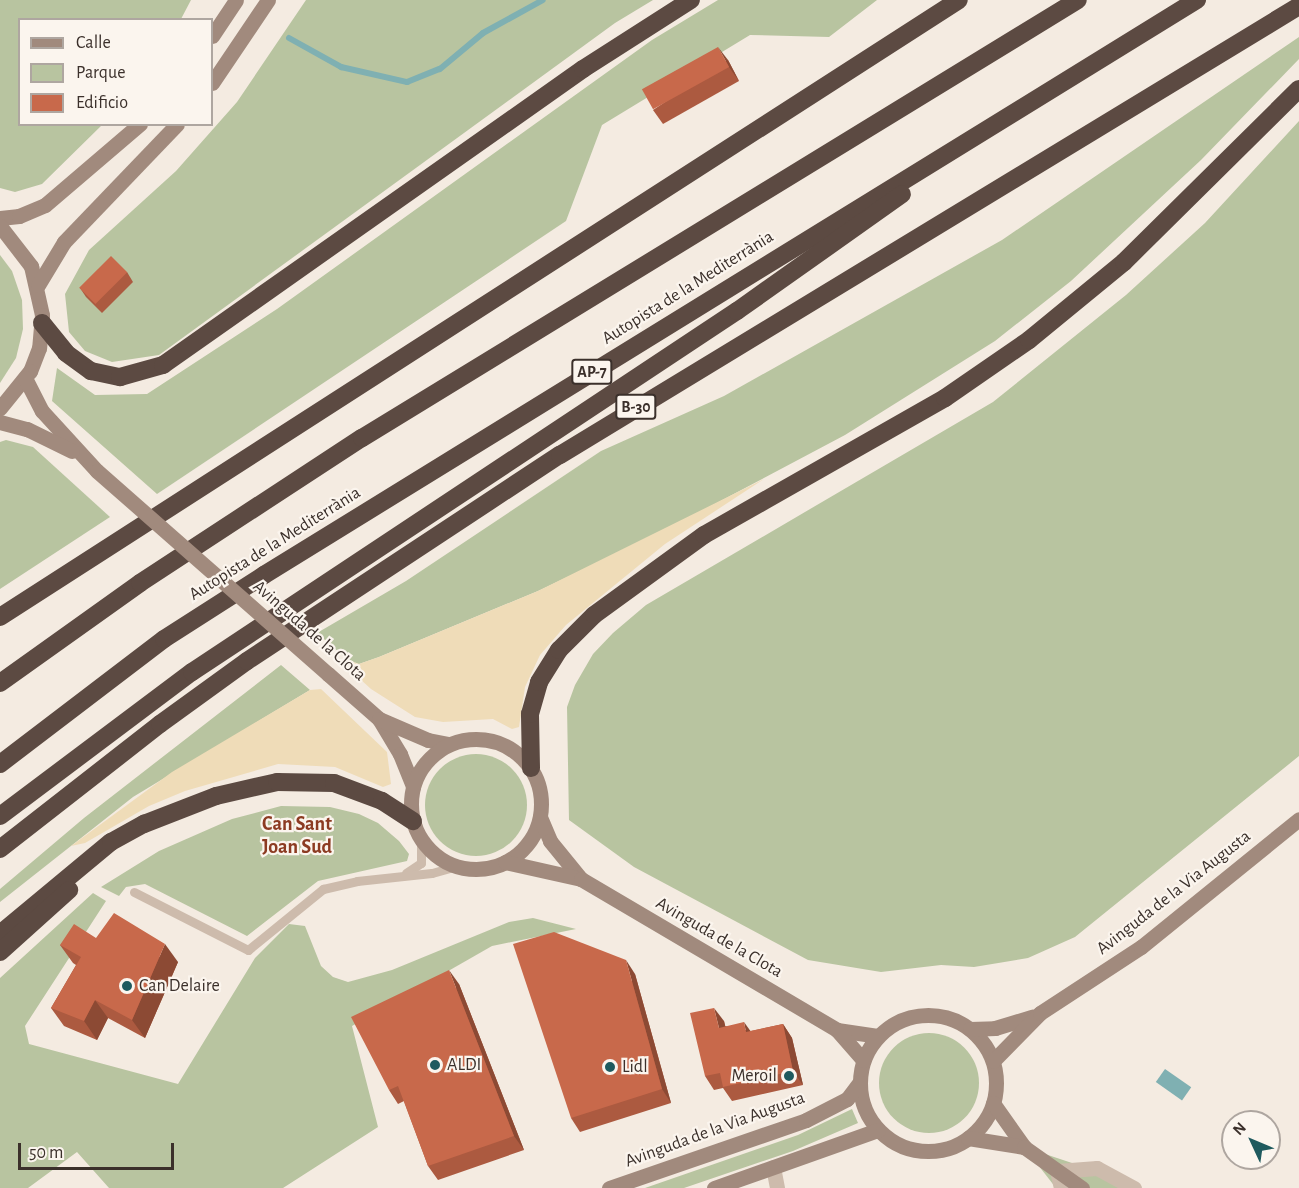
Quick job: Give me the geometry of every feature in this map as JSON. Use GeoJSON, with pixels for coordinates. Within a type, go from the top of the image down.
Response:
{"type":"FeatureCollection","features":[{"type":"Feature","properties":{"kind":"highway"},"geometry":{"type":"LineString","coordinates":[[42,323],[66,353],[91,371],[128,376],[163,365],[583,69],[691,0]]}},
{"type":"Feature","properties":{"kind":"highway"},"geometry":{"type":"LineString","coordinates":[[0,617],[959,0]]}},
{"type":"Feature","properties":{"kind":"highway"},"geometry":{"type":"LineString","coordinates":[[0,677],[362,438],[1078,0]]}},
{"type":"Feature","properties":{"kind":"highway","name":"Autopista de la Mediterrània"},"geometry":{"type":"LineString","coordinates":[[0,764],[164,639],[254,581],[1197,0]]}},
{"type":"Feature","properties":{"kind":"highway","name":"B-30"},"geometry":{"type":"LineString","coordinates":[[0,849],[160,724],[247,662],[560,455],[1299,6]]}},
{"type":"Feature","properties":{"kind":"highway"},"geometry":{"type":"LineString","coordinates":[[531,768],[530,714],[538,682],[559,650],[594,615],[704,536],[945,398],[1029,340],[1124,262],[1299,89]]}},
{"type":"Feature","properties":{"kind":"highway"},"geometry":{"type":"LineString","coordinates":[[0,816],[192,672],[737,311],[1036,99]]}},
{"type":"Feature","properties":{"kind":"highway"},"geometry":{"type":"LineString","coordinates":[[0,683],[40,652]]}},
{"type":"Feature","properties":{"kind":"highway"},"geometry":{"type":"LineString","coordinates":[[0,934],[111,842],[182,808],[249,787],[306,780],[360,790],[413,821]]}},
{"type":"Feature","properties":{"kind":"highway"},"geometry":{"type":"LineString","coordinates":[[0,952],[116,849],[182,808]]}},
{"type":"Feature","properties":{"kind":"street"},"geometry":{"type":"LineString","coordinates":[[213,34],[236,0]]}},
{"type":"Feature","properties":{"kind":"street"},"geometry":{"type":"LineString","coordinates":[[213,82],[268,0]]}},
{"type":"Feature","properties":{"kind":"street"},"geometry":{"type":"LineString","coordinates":[[0,218],[19,216],[45,205],[138,126]]}},
{"type":"Feature","properties":{"kind":"street"},"geometry":{"type":"LineString","coordinates":[[38,285],[64,242],[175,126]]}},
{"type":"Feature","properties":{"kind":"street"},"geometry":{"type":"LineString","coordinates":[[0,226],[21,249],[38,285],[42,323],[39,348],[25,378],[0,408]]}},
{"type":"Feature","properties":{"kind":"street","name":"Avinguda de la Clota"},"geometry":{"type":"LineString","coordinates":[[25,378],[42,411],[78,454],[379,719],[400,754],[412,788]]}},
{"type":"Feature","properties":{"kind":"street","name":"Avinguda de la Clota"},"geometry":{"type":"LineString","coordinates":[[0,422],[27,429],[78,454]]}},
{"type":"Feature","properties":{"kind":"street","name":"Avinguda de la Clota"},"geometry":{"type":"LineString","coordinates":[[379,719],[428,740],[449,744]]}},
{"type":"Feature","properties":{"kind":"street"},"geometry":{"type":"LineString","coordinates":[[470,739],[498,742],[516,753],[531,768],[541,795],[540,817],[525,847],[505,862],[486,869],[456,866],[436,856],[421,840],[413,821],[412,788],[426,762],[449,744],[470,739]]}},
{"type":"Feature","properties":{"kind":"street","name":"Avinguda de la Clota"},"geometry":{"type":"LineString","coordinates":[[540,817],[550,841],[580,879]]}},
{"type":"Feature","properties":{"kind":"street","name":"Avinguda de la Via Augusta"},"geometry":{"type":"LineString","coordinates":[[993,1061],[1040,1013],[1141,947],[1299,819]]}},
{"type":"Feature","properties":{"kind":"street","name":"Avinguda de la Clota"},"geometry":{"type":"LineString","coordinates":[[505,862],[580,879],[837,1030],[863,1060]]}},
{"type":"Feature","properties":{"kind":"street","name":"Avinguda de la Via Augusta"},"geometry":{"type":"LineString","coordinates":[[970,1029],[995,1029],[1040,1013]]}},
{"type":"Feature","properties":{"kind":"street"},"geometry":{"type":"LineString","coordinates":[[920,1015],[946,1017],[970,1029],[993,1061],[996,1085],[993,1103],[985,1120],[968,1138],[940,1150],[918,1151],[896,1144],[878,1130],[864,1109],[860,1083],[863,1060],[878,1036],[900,1021],[920,1015]]}},
{"type":"Feature","properties":{"kind":"street","name":"Avinguda de la Clota"},"geometry":{"type":"LineString","coordinates":[[837,1030],[878,1036]]}},
{"type":"Feature","properties":{"kind":"street","name":"Avinguda de la Via Augusta"},"geometry":{"type":"LineString","coordinates":[[609,1188],[806,1120],[847,1099],[860,1083]]}},
{"type":"Feature","properties":{"kind":"street"},"geometry":{"type":"LineString","coordinates":[[993,1103],[1024,1147],[1082,1188]]}},
{"type":"Feature","properties":{"kind":"street"},"geometry":{"type":"LineString","coordinates":[[714,1188],[878,1130]]}},
{"type":"Feature","properties":{"kind":"street"},"geometry":{"type":"LineString","coordinates":[[968,1138],[1024,1147]]}},
{"type":"Feature","properties":{"kind":"street"},"geometry":{"type":"LineString","coordinates":[[773,1167],[777,1188]]}},
{"type":"Feature","properties":{"kind":"street"},"geometry":{"type":"LineString","coordinates":[[1057,1170],[1097,1168],[1134,1188]]}},
{"type":"Feature","properties":{"kind":"street"},"geometry":{"type":"LineString","coordinates":[[1057,1170],[1061,1188]]}},
{"type":"Feature","properties":{"kind":"lane"},"geometry":{"type":"LineString","coordinates":[[401,876],[421,863],[421,840]]}},
{"type":"Feature","properties":{"kind":"lane"},"geometry":{"type":"LineString","coordinates":[[134,892],[248,950],[323,889],[456,866]]}},
{"type":"Feature","properties":{"kind":"green space"},"geometry":{"type":"Polygon","coordinates":[[[0,0],[191,0],[182,18],[18,18],[18,126],[101,126],[42,184],[15,192],[0,188],[0,0]]]}},
{"type":"Feature","properties":{"kind":"green space"},"geometry":{"type":"Polygon","coordinates":[[[306,0],[653,0],[615,23],[159,355],[112,362],[85,351],[69,332],[65,294],[89,250],[176,171],[237,102],[306,0]]]}},
{"type":"Feature","properties":{"kind":"green space"},"geometry":{"type":"Polygon","coordinates":[[[718,0],[877,0],[829,37],[750,35],[602,125],[566,221],[157,494],[52,401],[57,368],[95,395],[147,394],[277,309],[652,40],[718,0]]]}},
{"type":"Feature","properties":{"kind":"green space"},"geometry":{"type":"Polygon","coordinates":[[[1299,37],[1299,59],[1201,160],[1071,281],[995,341],[845,435],[660,533],[538,591],[379,657],[359,664],[348,660],[317,633],[406,581],[601,451],[724,396],[1002,240],[1299,37]]]}},
{"type":"Feature","properties":{"kind":"green space"},"geometry":{"type":"Polygon","coordinates":[[[1299,121],[1299,756],[1075,937],[1028,958],[974,967],[941,965],[881,972],[808,960],[634,867],[569,820],[567,707],[575,685],[593,654],[613,633],[646,605],[993,402],[1126,295],[1205,223],[1299,121]]]}},
{"type":"Feature","properties":{"kind":"green space"},"geometry":{"type":"Polygon","coordinates":[[[0,255],[12,271],[22,300],[23,329],[16,358],[0,383],[0,255]]]}},
{"type":"Feature","properties":{"kind":"green space"},"geometry":{"type":"Polygon","coordinates":[[[6,440],[33,447],[110,517],[0,589],[0,442],[6,440]]]}},
{"type":"Feature","properties":{"kind":"green space"},"geometry":{"type":"Polygon","coordinates":[[[281,665],[310,690],[133,797],[0,902],[0,889],[84,818],[281,665]]]}},
{"type":"Feature","properties":{"kind":"green space"},"geometry":{"type":"Polygon","coordinates":[[[476,754],[496,758],[512,769],[523,785],[527,805],[523,825],[512,841],[496,852],[476,856],[456,852],[440,841],[429,825],[425,805],[429,785],[440,769],[456,758],[476,754]]]}},
{"type":"Feature","properties":{"kind":"green space"},"geometry":{"type":"Polygon","coordinates":[[[281,806],[330,807],[359,814],[378,823],[399,841],[409,854],[407,861],[318,881],[247,936],[145,884],[126,887],[119,896],[101,887],[159,851],[232,819],[281,806]]]}},
{"type":"Feature","properties":{"kind":"green space"},"geometry":{"type":"Polygon","coordinates":[[[93,893],[106,901],[25,1026],[29,1044],[178,1084],[255,958],[289,924],[305,926],[321,966],[333,977],[348,982],[392,970],[509,922],[533,918],[576,929],[492,946],[352,1026],[378,1127],[283,1188],[109,1188],[77,1152],[28,1188],[0,1188],[0,978],[93,893]]]}},
{"type":"Feature","properties":{"kind":"green space"},"geometry":{"type":"Polygon","coordinates":[[[929,1033],[957,1041],[971,1055],[979,1083],[971,1111],[957,1125],[929,1133],[901,1125],[887,1111],[879,1083],[887,1055],[901,1041],[929,1033]]]}},
{"type":"Feature","properties":{"kind":"green space"},"geometry":{"type":"Polygon","coordinates":[[[852,1109],[858,1123],[793,1151],[684,1188],[645,1188],[798,1135],[852,1109]]]}},
{"type":"Feature","properties":{"kind":"green space"},"geometry":{"type":"Polygon","coordinates":[[[1024,1147],[1123,1180],[1134,1188],[1056,1188],[1024,1147]]]}},
{"type":"Feature","properties":{"kind":"sand"},"geometry":{"type":"Polygon","coordinates":[[[764,479],[665,544],[566,625],[540,655],[525,687],[519,727],[512,729],[493,719],[443,722],[415,717],[371,689],[348,668],[348,660],[359,664],[379,657],[538,591],[764,479]]]}},
{"type":"Feature","properties":{"kind":"sand"},"geometry":{"type":"Polygon","coordinates":[[[321,689],[387,752],[391,784],[383,787],[335,767],[278,764],[185,791],[149,806],[85,843],[71,846],[172,772],[310,690],[321,689]]]}},
{"type":"Feature","properties":{"kind":"water"},"geometry":{"type":"Polygon","coordinates":[[[1165,1069],[1191,1087],[1182,1100],[1156,1082],[1165,1069]]]}},
{"type":"Feature","properties":{"kind":"building"},"geometry":{"type":"Polygon","coordinates":[[[718,47],[729,67],[653,109],[642,89],[718,47]]]}},
{"type":"Feature","properties":{"kind":"building"},"geometry":{"type":"Polygon","coordinates":[[[111,256],[127,272],[95,304],[79,288],[111,256]]]}},
{"type":"Feature","properties":{"kind":"building","name":"Can Delaire"},"geometry":{"type":"Polygon","coordinates":[[[114,913],[165,944],[132,1020],[95,1000],[84,1021],[51,1008],[81,957],[60,945],[74,924],[96,938],[114,913]]]}},
{"type":"Feature","properties":{"kind":"building","name":"Lidl"},"geometry":{"type":"Polygon","coordinates":[[[554,932],[626,960],[662,1089],[571,1118],[513,944],[554,932]]]}},
{"type":"Feature","properties":{"kind":"building","name":"ALDI"},"geometry":{"type":"Polygon","coordinates":[[[449,970],[514,1136],[428,1166],[398,1086],[389,1090],[351,1017],[449,970]]]}},
{"type":"Feature","properties":{"kind":"building"},"geometry":{"type":"Polygon","coordinates":[[[714,1008],[719,1028],[744,1022],[746,1032],[783,1024],[793,1071],[723,1087],[720,1073],[705,1076],[690,1013],[714,1008]]]}},
{"type":"Feature","properties":{"kind":"waterway"},"geometry":{"type":"LineString","coordinates":[[289,38],[341,67],[407,82],[440,69],[483,33],[543,0]]}},
{"type":"Feature","properties":{"kind":"place","name":"Can Delaire"},"geometry":{"type":"Point","coordinates":[127,986]}},
{"type":"Feature","properties":{"kind":"place","name":"ALDI"},"geometry":{"type":"Point","coordinates":[435,1065]}},
{"type":"Feature","properties":{"kind":"place","name":"Lidl"},"geometry":{"type":"Point","coordinates":[610,1067]}},
{"type":"Feature","properties":{"kind":"place","name":"Meroil"},"geometry":{"type":"Point","coordinates":[789,1076]}},
{"type":"Feature","properties":{"kind":"district","name":"Can Sant Joan Sud"},"geometry":{"type":"Point","coordinates":[297,836]}}]}
